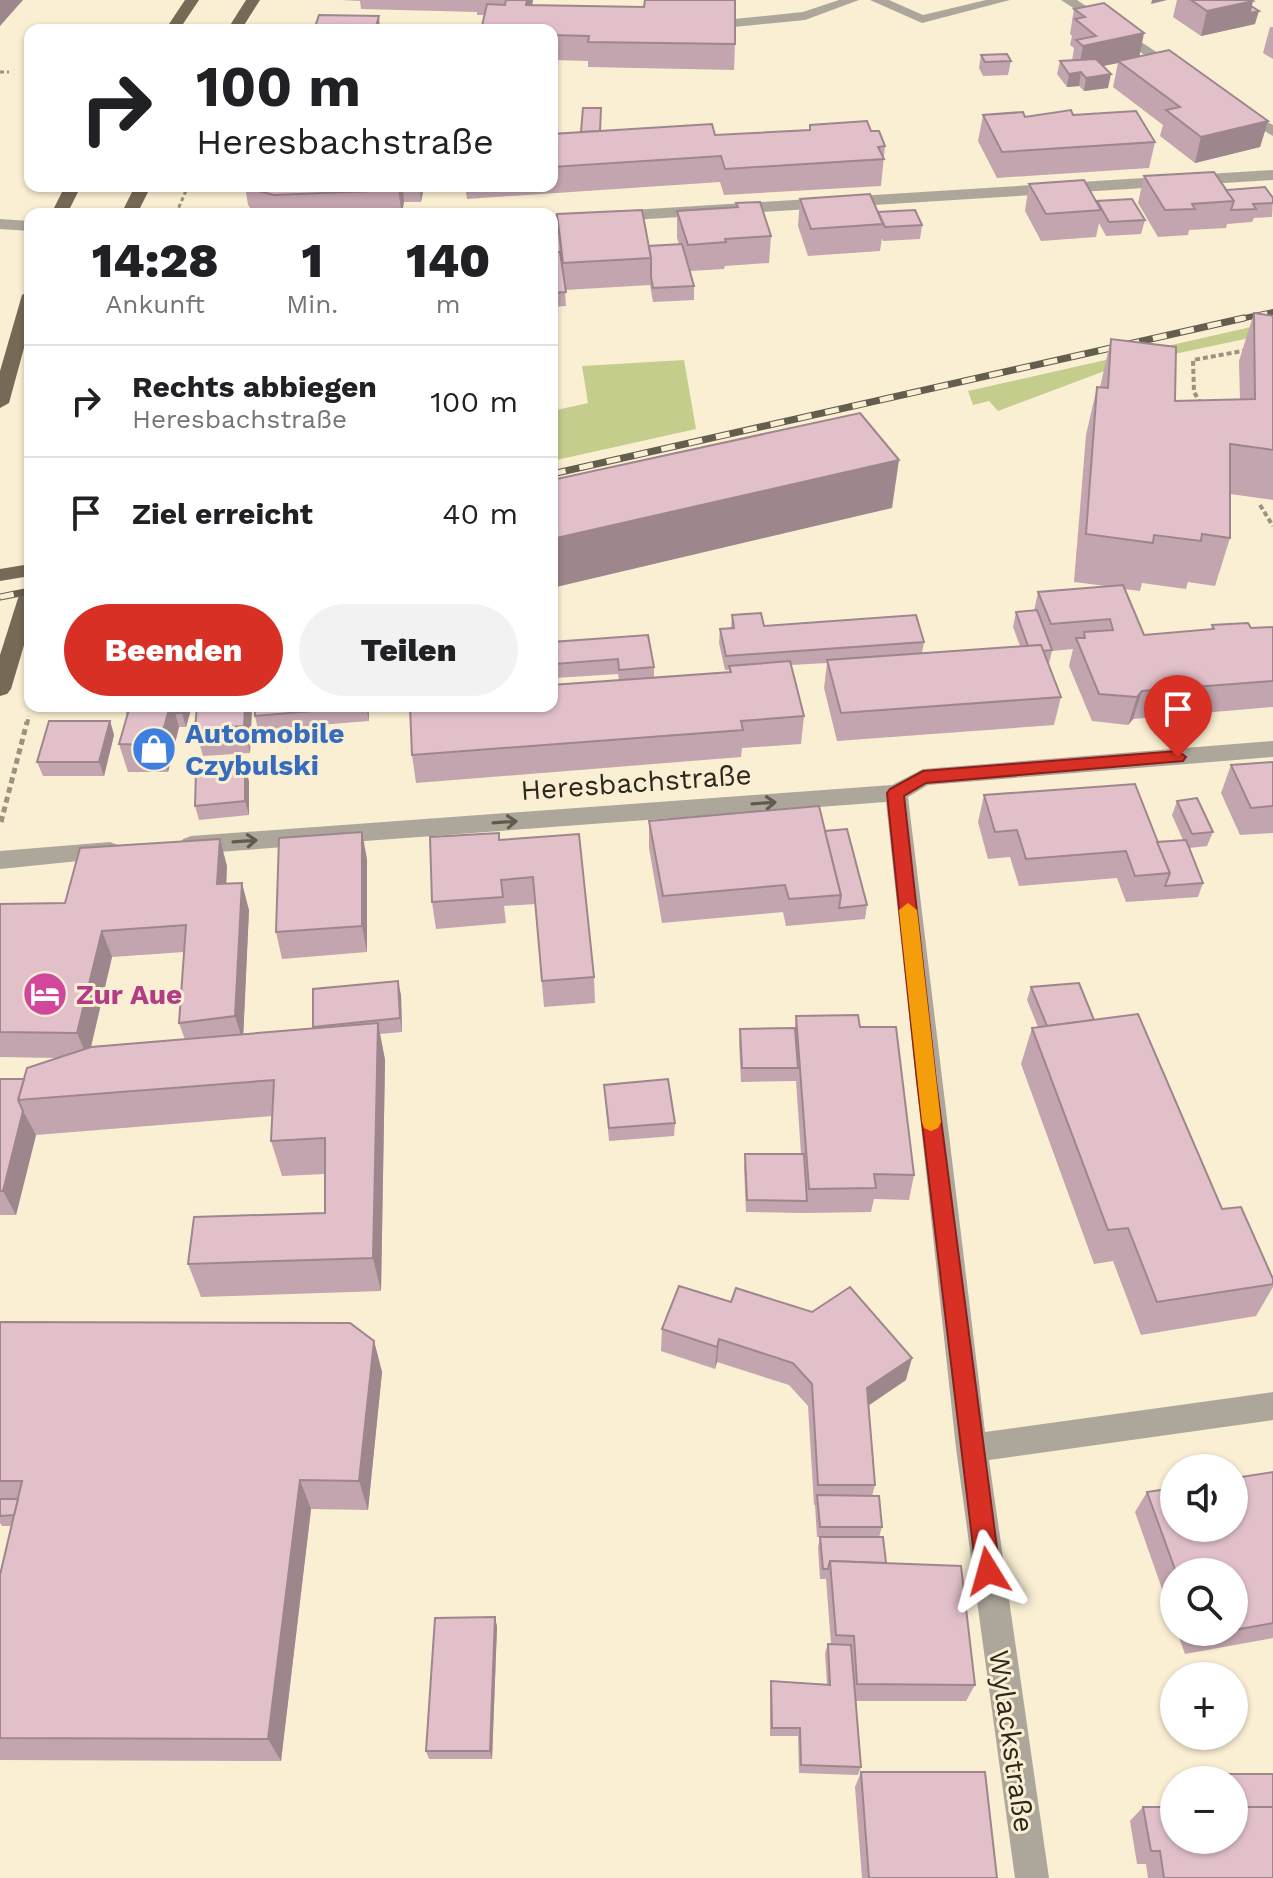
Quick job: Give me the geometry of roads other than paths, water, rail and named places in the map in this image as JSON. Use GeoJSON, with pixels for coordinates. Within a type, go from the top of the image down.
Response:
{"type":"FeatureCollection","features":[{"type":"Feature","properties":{"kind":"main road"},"geometry":{"type":"LineString","coordinates":[[176,24],[192,0]]}},
{"type":"Feature","properties":{"kind":"main road"},"geometry":{"type":"LineString","coordinates":[[238,24],[253,0]]}},
{"type":"Feature","properties":{"kind":"main road"},"geometry":{"type":"LineString","coordinates":[[0,403],[24,317]]}},
{"type":"Feature","properties":{"kind":"main road"},"geometry":{"type":"LineString","coordinates":[[0,575],[24,571]]}},
{"type":"Feature","properties":{"kind":"main road"},"geometry":{"type":"LineString","coordinates":[[0,689],[24,611]]}},
{"type":"Feature","properties":{"kind":"street"},"geometry":{"type":"LineString","coordinates":[[734,23],[805,16],[852,0]]}},
{"type":"Feature","properties":{"kind":"street"},"geometry":{"type":"LineString","coordinates":[[877,0],[922,19],[1003,0]]}},
{"type":"Feature","properties":{"kind":"street"},"geometry":{"type":"LineString","coordinates":[[1068,0],[1196,82]]}},
{"type":"Feature","properties":{"kind":"street"},"geometry":{"type":"LineString","coordinates":[[1222,99],[1273,132]]}},
{"type":"Feature","properties":{"kind":"street"},"geometry":{"type":"LineString","coordinates":[[558,220],[1273,175]]}},
{"type":"Feature","properties":{"kind":"street"},"geometry":{"type":"LineString","coordinates":[[0,224],[24,226]]}},
{"type":"Feature","properties":{"kind":"street","name":"Heresbachstraße"},"geometry":{"type":"LineString","coordinates":[[173,847],[896,793],[923,777],[1273,749]]}},
{"type":"Feature","properties":{"kind":"street","name":"Wylackstraße"},"geometry":{"type":"LineString","coordinates":[[896,793],[971,1448],[1032,1878]]}},
{"type":"Feature","properties":{"kind":"street"},"geometry":{"type":"LineString","coordinates":[[0,860],[126,850]]}},
{"type":"Feature","properties":{"kind":"street"},"geometry":{"type":"LineString","coordinates":[[971,1448],[1273,1406]]}},
{"type":"Feature","properties":{"kind":"railway"},"geometry":{"type":"LineString","coordinates":[[1237,320],[1273,312]]}},
{"type":"Feature","properties":{"kind":"railway"},"geometry":{"type":"LineString","coordinates":[[1237,320],[1244,318]]}},
{"type":"Feature","properties":{"kind":"railway"},"geometry":{"type":"LineString","coordinates":[[558,473],[1237,320]]}},
{"type":"Feature","properties":{"kind":"railway"},"geometry":{"type":"LineString","coordinates":[[0,597],[24,592]]}},
{"type":"Feature","properties":{"kind":"place","name":"Automobile Czybulski"},"geometry":{"type":"Point","coordinates":[154,749]}},
{"type":"Feature","properties":{"kind":"place","name":"Zur Aue"},"geometry":{"type":"Point","coordinates":[45,994]}}]}
